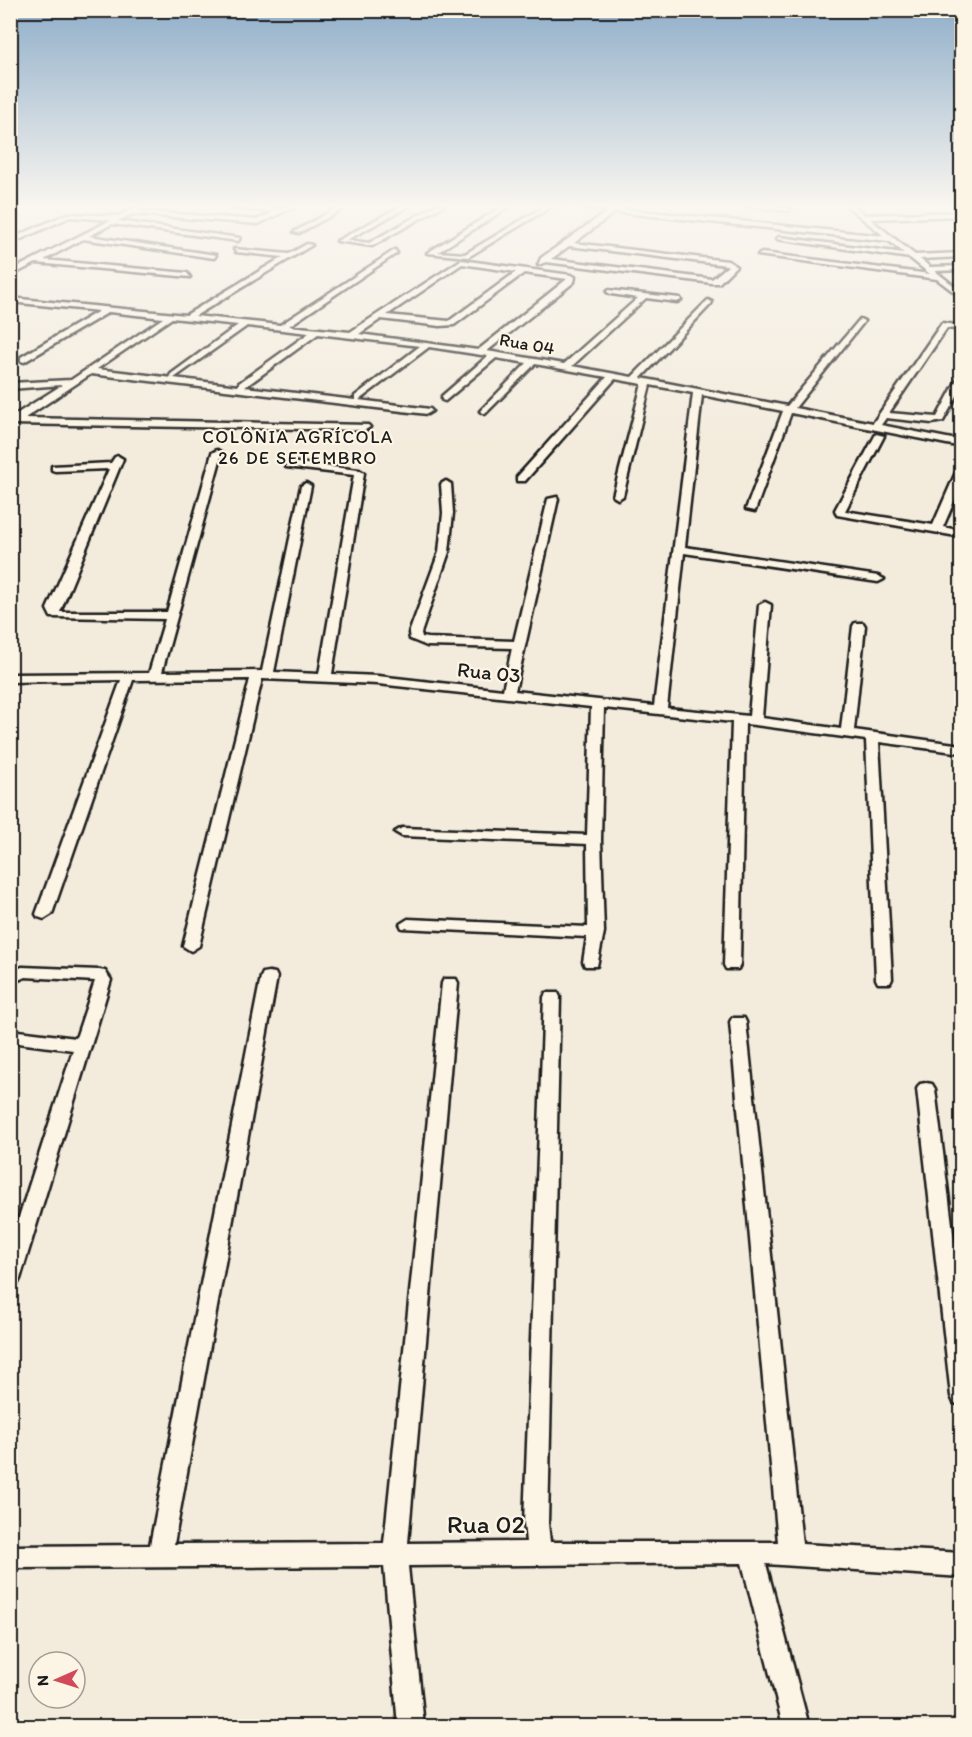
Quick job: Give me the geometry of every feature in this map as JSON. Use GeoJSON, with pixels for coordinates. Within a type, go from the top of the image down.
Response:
{"type":"FeatureCollection","features":[{"type":"Feature","properties":{"kind":"street"},"geometry":{"type":"LineString","coordinates":[[186,318],[240,286]]}},
{"type":"Feature","properties":{"kind":"street"},"geometry":{"type":"LineString","coordinates":[[280,328],[343,286]]}},
{"type":"Feature","properties":{"kind":"street"},"geometry":{"type":"LineString","coordinates":[[350,336],[425,286]]}},
{"type":"Feature","properties":{"kind":"street"},"geometry":{"type":"LineString","coordinates":[[380,316],[440,324],[451,323],[501,286]]}},
{"type":"Feature","properties":{"kind":"street"},"geometry":{"type":"LineString","coordinates":[[479,353],[563,286]]}},
{"type":"Feature","properties":{"kind":"street"},"geometry":{"type":"LineString","coordinates":[[611,292],[677,300]]}},
{"type":"Feature","properties":{"kind":"street"},"geometry":{"type":"LineString","coordinates":[[566,367],[644,296]]}},
{"type":"Feature","properties":{"kind":"street","name":"Rua 04"},"geometry":{"type":"LineString","coordinates":[[10,300],[245,324],[494,355],[698,390],[790,409],[877,431],[962,444]]}},
{"type":"Feature","properties":{"kind":"street"},"geometry":{"type":"LineString","coordinates":[[636,379],[708,302]]}},
{"type":"Feature","properties":{"kind":"street"},"geometry":{"type":"LineString","coordinates":[[24,359],[106,310]]}},
{"type":"Feature","properties":{"kind":"street"},"geometry":{"type":"LineString","coordinates":[[14,420],[169,316]]}},
{"type":"Feature","properties":{"kind":"street"},"geometry":{"type":"LineString","coordinates":[[751,509],[790,409],[860,321]]}},
{"type":"Feature","properties":{"kind":"street"},"geometry":{"type":"LineString","coordinates":[[174,376],[245,324]]}},
{"type":"Feature","properties":{"kind":"street"},"geometry":{"type":"LineString","coordinates":[[962,328],[945,325],[883,415],[840,510],[841,513],[962,534]]}},
{"type":"Feature","properties":{"kind":"street"},"geometry":{"type":"LineString","coordinates":[[242,384],[315,332]]}},
{"type":"Feature","properties":{"kind":"street"},"geometry":{"type":"LineString","coordinates":[[358,398],[426,346]]}},
{"type":"Feature","properties":{"kind":"street"},"geometry":{"type":"LineString","coordinates":[[445,398],[494,355]]}},
{"type":"Feature","properties":{"kind":"street"},"geometry":{"type":"LineString","coordinates":[[485,411],[532,362]]}},
{"type":"Feature","properties":{"kind":"street"},"geometry":{"type":"LineString","coordinates":[[89,371],[426,411]]}},
{"type":"Feature","properties":{"kind":"street"},"geometry":{"type":"LineString","coordinates":[[521,479],[614,375]]}},
{"type":"Feature","properties":{"kind":"street"},"geometry":{"type":"LineString","coordinates":[[883,415],[940,419],[962,378]]}},
{"type":"Feature","properties":{"kind":"street"},"geometry":{"type":"LineString","coordinates":[[618,496],[647,381]]}},
{"type":"Feature","properties":{"kind":"street"},"geometry":{"type":"LineString","coordinates":[[10,386],[73,382]]}},
{"type":"Feature","properties":{"kind":"street"},"geometry":{"type":"LineString","coordinates":[[660,711],[698,390]]}},
{"type":"Feature","properties":{"kind":"street"},"geometry":{"type":"LineString","coordinates":[[14,420],[365,427]]}},
{"type":"Feature","properties":{"kind":"street"},"geometry":{"type":"LineString","coordinates":[[155,675],[217,453]]}},
{"type":"Feature","properties":{"kind":"street"},"geometry":{"type":"LineString","coordinates":[[55,468],[116,463],[53,609],[55,615],[172,616]]}},
{"type":"Feature","properties":{"kind":"street"},"geometry":{"type":"LineString","coordinates":[[289,465],[359,472],[325,678]]}},
{"type":"Feature","properties":{"kind":"street"},"geometry":{"type":"LineString","coordinates":[[937,529],[962,470]]}},
{"type":"Feature","properties":{"kind":"street"},"geometry":{"type":"LineString","coordinates":[[446,484],[448,513],[444,552],[415,633],[416,639],[427,642],[520,645]]}},
{"type":"Feature","properties":{"kind":"street"},"geometry":{"type":"LineString","coordinates":[[191,946],[262,675],[306,486]]}},
{"type":"Feature","properties":{"kind":"street"},"geometry":{"type":"LineString","coordinates":[[508,694],[553,499]]}},
{"type":"Feature","properties":{"kind":"street"},"geometry":{"type":"LineString","coordinates":[[679,549],[878,579]]}},
{"type":"Feature","properties":{"kind":"street"},"geometry":{"type":"LineString","coordinates":[[755,721],[765,605]]}},
{"type":"Feature","properties":{"kind":"street"},"geometry":{"type":"LineString","coordinates":[[847,732],[859,626]]}},
{"type":"Feature","properties":{"kind":"street"},"geometry":{"type":"LineString","coordinates":[[44,914],[129,675]]}},
{"type":"Feature","properties":{"kind":"street","name":"Rua 03"},"geometry":{"type":"LineString","coordinates":[[10,678],[262,675],[378,680],[739,719],[962,749]]}},
{"type":"Feature","properties":{"kind":"street"},"geometry":{"type":"LineString","coordinates":[[591,962],[596,932],[594,840],[597,704]]}},
{"type":"Feature","properties":{"kind":"street"},"geometry":{"type":"LineString","coordinates":[[732,965],[739,719]]}},
{"type":"Feature","properties":{"kind":"street"},"geometry":{"type":"LineString","coordinates":[[873,736],[884,979]]}},
{"type":"Feature","properties":{"kind":"street"},"geometry":{"type":"LineString","coordinates":[[402,832],[594,840]]}},
{"type":"Feature","properties":{"kind":"street"},"geometry":{"type":"LineString","coordinates":[[408,924],[596,932]]}},
{"type":"Feature","properties":{"kind":"street"},"geometry":{"type":"LineString","coordinates":[[10,979],[22,972],[99,975],[103,980],[10,1279]]}},
{"type":"Feature","properties":{"kind":"street"},"geometry":{"type":"LineString","coordinates":[[160,1557],[270,977]]}},
{"type":"Feature","properties":{"kind":"street"},"geometry":{"type":"LineString","coordinates":[[411,1726],[394,1553],[450,983]]}},
{"type":"Feature","properties":{"kind":"street"},"geometry":{"type":"LineString","coordinates":[[539,1553],[536,1523],[552,997]]}},
{"type":"Feature","properties":{"kind":"street"},"geometry":{"type":"LineString","coordinates":[[738,1022],[791,1553]]}},
{"type":"Feature","properties":{"kind":"street"},"geometry":{"type":"LineString","coordinates":[[10,1036],[83,1045]]}},
{"type":"Feature","properties":{"kind":"street"},"geometry":{"type":"LineString","coordinates":[[926,1089],[962,1396]]}},
{"type":"Feature","properties":{"kind":"street"},"geometry":{"type":"LineString","coordinates":[[751,1552],[796,1726]]}},
{"type":"Feature","properties":{"kind":"street","name":"Rua 02"},"geometry":{"type":"LineString","coordinates":[[10,1557],[751,1552],[962,1564]]}},
{"type":"Feature","properties":{"kind":"district","name":"COLÔNIA AGRÍCOLA 26 DE SETEMBRO"},"geometry":{"type":"Point","coordinates":[298,447]}}]}
